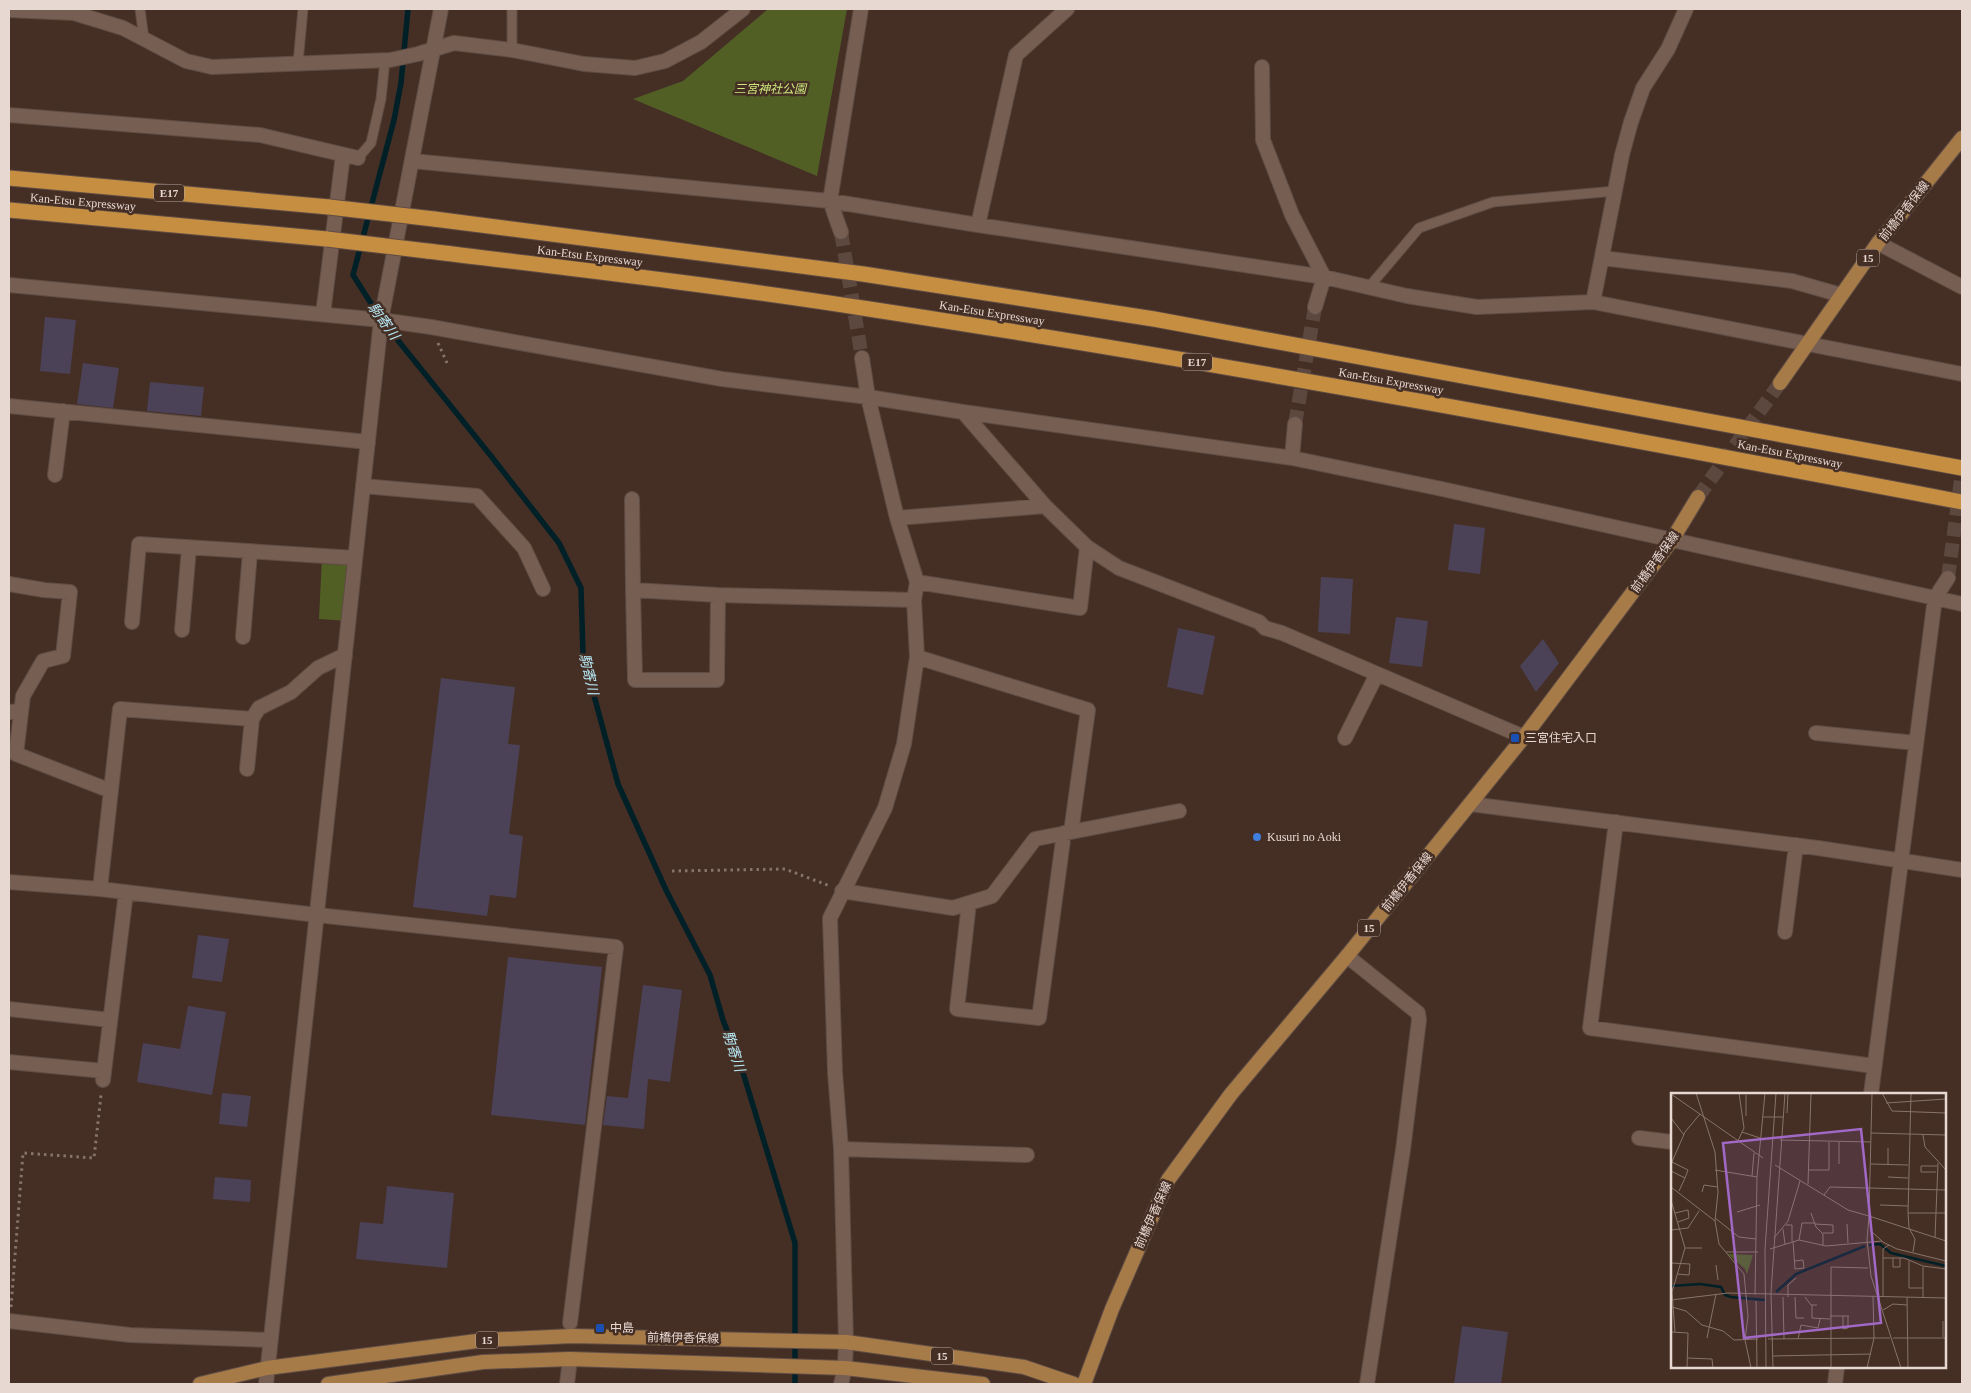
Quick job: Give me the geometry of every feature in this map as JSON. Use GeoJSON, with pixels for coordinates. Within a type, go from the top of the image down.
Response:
{"type":"FeatureCollection","features":[{"type":"Feature","properties":{"kind":"highway","name":"Kan-Etsu Expressway"},"geometry":{"type":"LineString","coordinates":[[9,178],[329,207],[863,274],[1154,319],[1504,382],[1962,468]]}},
{"type":"Feature","properties":{"kind":"highway","name":"Kan-Etsu Expressway"},"geometry":{"type":"LineString","coordinates":[[9,210],[327,239],[678,282],[792,298],[1142,353],[1498,414],[1962,502]]}},
{"type":"Feature","properties":{"kind":"main road","name":"前橋伊香保線"},"geometry":{"type":"LineString","coordinates":[[1780,383],[1878,244],[1961,141]]}},
{"type":"Feature","properties":{"kind":"main road","name":"前橋伊香保線"},"geometry":{"type":"LineString","coordinates":[[1084,1384],[1112,1309],[1168,1180],[1231,1094],[1347,956],[1524,737],[1672,540],[1698,498]]}},
{"type":"Feature","properties":{"kind":"main road","name":"前橋伊香保線"},"geometry":{"type":"LineString","coordinates":[[200,1384],[267,1368],[485,1340],[574,1336],[846,1342],[1024,1367],[1074,1384]]}},
{"type":"Feature","properties":{"kind":"main road","name":"前橋伊香保線"},"geometry":{"type":"LineString","coordinates":[[328,1384],[484,1362],[570,1359],[845,1368],[944,1382],[983,1384]]}},
{"type":"Feature","properties":{"kind":"street"},"geometry":{"type":"LineString","coordinates":[[266,1384],[381,320],[440,9]]}},
{"type":"Feature","properties":{"kind":"street"},"geometry":{"type":"LineString","coordinates":[[9,10],[74,13],[124,28],[186,61],[212,67],[388,60],[418,54],[454,43],[512,50],[584,64],[635,68],[664,61],[701,42],[743,9]]}},
{"type":"Feature","properties":{"kind":"street"},"geometry":{"type":"LineString","coordinates":[[841,232],[830,201],[861,9]]}},
{"type":"Feature","properties":{"kind":"street"},"geometry":{"type":"LineString","coordinates":[[978,225],[1016,55],[1068,9]]}},
{"type":"Feature","properties":{"kind":"street"},"geometry":{"type":"LineString","coordinates":[[1593,302],[1622,155],[1638,100],[1643,88],[1668,49],[1686,9]]}},
{"type":"Feature","properties":{"kind":"street"},"geometry":{"type":"LineString","coordinates":[[1262,67],[1262,140],[1292,215],[1324,277],[1315,308]]}},
{"type":"Feature","properties":{"kind":"street"},"geometry":{"type":"LineString","coordinates":[[9,116],[260,135],[358,158]]}},
{"type":"Feature","properties":{"kind":"street"},"geometry":{"type":"LineString","coordinates":[[323,314],[344,155]]}},
{"type":"Feature","properties":{"kind":"street"},"geometry":{"type":"LineString","coordinates":[[412,161],[830,201],[1324,277],[1407,296],[1477,307],[1593,302],[1962,374]]}},
{"type":"Feature","properties":{"kind":"street"},"geometry":{"type":"LineString","coordinates":[[1878,244],[1962,287]]}},
{"type":"Feature","properties":{"kind":"street"},"geometry":{"type":"LineString","coordinates":[[1602,258],[1792,281],[1841,295]]}},
{"type":"Feature","properties":{"kind":"street"},"geometry":{"type":"LineString","coordinates":[[9,285],[381,320],[722,379],[868,396],[963,412],[1292,458],[1442,489],[1962,604]]}},
{"type":"Feature","properties":{"kind":"street"},"geometry":{"type":"LineString","coordinates":[[841,1384],[845,1368],[846,1342],[841,1150],[835,1072],[830,918],[884,808],[904,744],[917,657],[914,600],[917,582],[897,518],[868,396],[862,358]]}},
{"type":"Feature","properties":{"kind":"street"},"geometry":{"type":"LineString","coordinates":[[9,406],[368,442]]}},
{"type":"Feature","properties":{"kind":"street"},"geometry":{"type":"LineString","coordinates":[[55,476],[63,411]]}},
{"type":"Feature","properties":{"kind":"street"},"geometry":{"type":"LineString","coordinates":[[963,412],[1045,506],[1087,547],[1119,568],[1259,622],[1265,628],[1282,633],[1524,737]]}},
{"type":"Feature","properties":{"kind":"street"},"geometry":{"type":"LineString","coordinates":[[1292,458],[1295,424]]}},
{"type":"Feature","properties":{"kind":"street"},"geometry":{"type":"LineString","coordinates":[[363,486],[477,496],[524,548],[543,590]]}},
{"type":"Feature","properties":{"kind":"street"},"geometry":{"type":"LineString","coordinates":[[632,499],[635,680],[717,680],[718,596]]}},
{"type":"Feature","properties":{"kind":"street"},"geometry":{"type":"LineString","coordinates":[[897,518],[1045,506]]}},
{"type":"Feature","properties":{"kind":"street"},"geometry":{"type":"LineString","coordinates":[[132,622],[139,544],[356,558]]}},
{"type":"Feature","properties":{"kind":"street"},"geometry":{"type":"LineString","coordinates":[[917,582],[1080,608],[1087,547]]}},
{"type":"Feature","properties":{"kind":"street"},"geometry":{"type":"LineString","coordinates":[[182,630],[189,548]]}},
{"type":"Feature","properties":{"kind":"street"},"geometry":{"type":"LineString","coordinates":[[243,637],[250,552]]}},
{"type":"Feature","properties":{"kind":"street"},"geometry":{"type":"LineString","coordinates":[[1871,1093],[1935,598],[1948,578]]}},
{"type":"Feature","properties":{"kind":"street"},"geometry":{"type":"LineString","coordinates":[[9,584],[70,592],[63,656],[43,661],[15,712],[16,754],[111,791]]}},
{"type":"Feature","properties":{"kind":"street"},"geometry":{"type":"LineString","coordinates":[[633,590],[718,596],[914,600]]}},
{"type":"Feature","properties":{"kind":"street"},"geometry":{"type":"LineString","coordinates":[[247,769],[252,719],[259,708],[291,692],[318,668],[345,655]]}},
{"type":"Feature","properties":{"kind":"street"},"geometry":{"type":"LineString","coordinates":[[917,657],[1088,710],[1039,1018],[957,1009],[969,903]]}},
{"type":"Feature","properties":{"kind":"street"},"geometry":{"type":"LineString","coordinates":[[1345,738],[1376,674]]}},
{"type":"Feature","properties":{"kind":"street"},"geometry":{"type":"LineString","coordinates":[[100,889],[120,709],[252,719]]}},
{"type":"Feature","properties":{"kind":"street"},"geometry":{"type":"LineString","coordinates":[[1816,733],[1916,743]]}},
{"type":"Feature","properties":{"kind":"street"},"geometry":{"type":"LineString","coordinates":[[1470,804],[1796,845],[1962,870]]}},
{"type":"Feature","properties":{"kind":"street"},"geometry":{"type":"LineString","coordinates":[[842,891],[953,908],[992,896],[1035,839],[1179,811]]}},
{"type":"Feature","properties":{"kind":"street"},"geometry":{"type":"LineString","coordinates":[[1616,822],[1590,1028],[1874,1066]]}},
{"type":"Feature","properties":{"kind":"street"},"geometry":{"type":"LineString","coordinates":[[1785,932],[1796,845]]}},
{"type":"Feature","properties":{"kind":"street"},"geometry":{"type":"LineString","coordinates":[[9,882],[100,889],[317,915],[616,947],[570,1323]]}},
{"type":"Feature","properties":{"kind":"street"},"geometry":{"type":"LineString","coordinates":[[9,1062],[103,1075],[126,892]]}},
{"type":"Feature","properties":{"kind":"street"},"geometry":{"type":"LineString","coordinates":[[1347,956],[1418,1013],[1419,1020],[1403,1150],[1367,1384]]}},
{"type":"Feature","properties":{"kind":"street"},"geometry":{"type":"LineString","coordinates":[[9,1009],[110,1020]]}},
{"type":"Feature","properties":{"kind":"street"},"geometry":{"type":"LineString","coordinates":[[1639,1138],[1671,1142]]}},
{"type":"Feature","properties":{"kind":"street"},"geometry":{"type":"LineString","coordinates":[[841,1150],[1026,1155]]}},
{"type":"Feature","properties":{"kind":"street"},"geometry":{"type":"LineString","coordinates":[[9,1321],[130,1335],[270,1340]]}},
{"type":"Feature","properties":{"kind":"street"},"geometry":{"type":"LineString","coordinates":[[567,1384],[570,1359]]}},
{"type":"Feature","properties":{"kind":"street"},"geometry":{"type":"LineString","coordinates":[[1835,1384],[1837,1368]]}},
{"type":"Feature","properties":{"kind":"lane"},"geometry":{"type":"LineString","coordinates":[[140,9],[144,39]]}},
{"type":"Feature","properties":{"kind":"lane"},"geometry":{"type":"LineString","coordinates":[[298,63],[303,9]]}},
{"type":"Feature","properties":{"kind":"lane"},"geometry":{"type":"LineString","coordinates":[[512,9],[512,50]]}},
{"type":"Feature","properties":{"kind":"lane"},"geometry":{"type":"LineString","coordinates":[[358,158],[371,142],[388,60]]}},
{"type":"Feature","properties":{"kind":"lane"},"geometry":{"type":"LineString","coordinates":[[1369,287],[1419,228],[1493,202],[1615,191]]}},
{"type":"Feature","properties":{"kind":"path"},"geometry":{"type":"LineString","coordinates":[[672,870],[785,869],[842,891]]}},
{"type":"Feature","properties":{"kind":"path"},"geometry":{"type":"LineString","coordinates":[[9,1321],[23,1154],[94,1158],[103,1075]]}},
{"type":"Feature","properties":{"kind":"green space","name":"三宮神社公園"},"geometry":{"type":"Polygon","coordinates":[[[768,9],[847,9],[817,176],[633,99],[683,81],[768,9]]]}},
{"type":"Feature","properties":{"kind":"green space"},"geometry":{"type":"Polygon","coordinates":[[[322,556],[355,565],[349,621],[319,619],[322,556]]]}},
{"type":"Feature","properties":{"kind":"building"},"geometry":{"type":"Polygon","coordinates":[[[45,317],[76,320],[70,374],[40,371],[45,317]]]}},
{"type":"Feature","properties":{"kind":"building"},"geometry":{"type":"Polygon","coordinates":[[[83,363],[119,368],[113,408],[77,404],[83,363]]]}},
{"type":"Feature","properties":{"kind":"building"},"geometry":{"type":"Polygon","coordinates":[[[150,382],[204,387],[201,416],[147,411],[150,382]]]}},
{"type":"Feature","properties":{"kind":"building"},"geometry":{"type":"Polygon","coordinates":[[[1454,524],[1485,528],[1480,574],[1448,570],[1454,524]]]}},
{"type":"Feature","properties":{"kind":"building"},"geometry":{"type":"Polygon","coordinates":[[[1321,577],[1353,579],[1350,634],[1318,632],[1321,577]]]}},
{"type":"Feature","properties":{"kind":"building"},"geometry":{"type":"Polygon","coordinates":[[[1396,617],[1428,621],[1422,667],[1389,663],[1396,617]]]}},
{"type":"Feature","properties":{"kind":"building"},"geometry":{"type":"Polygon","coordinates":[[[1178,628],[1215,636],[1203,695],[1167,687],[1178,628]]]}},
{"type":"Feature","properties":{"kind":"building"},"geometry":{"type":"Polygon","coordinates":[[[1543,639],[1559,663],[1536,692],[1520,666],[1543,639]]]}},
{"type":"Feature","properties":{"kind":"building"},"geometry":{"type":"Polygon","coordinates":[[[441,678],[515,687],[508,744],[520,745],[509,834],[523,836],[516,898],[490,895],[487,916],[413,907],[441,678]]]}},
{"type":"Feature","properties":{"kind":"building"},"geometry":{"type":"Polygon","coordinates":[[[198,935],[229,939],[222,982],[192,978],[198,935]]]}},
{"type":"Feature","properties":{"kind":"building"},"geometry":{"type":"Polygon","coordinates":[[[508,957],[602,967],[585,1125],[491,1115],[508,957]]]}},
{"type":"Feature","properties":{"kind":"building"},"geometry":{"type":"Polygon","coordinates":[[[643,985],[682,990],[670,1082],[648,1079],[644,1129],[603,1125],[607,1096],[628,1098],[643,985]]]}},
{"type":"Feature","properties":{"kind":"building"},"geometry":{"type":"Polygon","coordinates":[[[188,1006],[226,1012],[212,1095],[137,1082],[143,1043],[180,1049],[188,1006]]]}},
{"type":"Feature","properties":{"kind":"building"},"geometry":{"type":"Polygon","coordinates":[[[222,1093],[251,1096],[247,1127],[219,1124],[222,1093]]]}},
{"type":"Feature","properties":{"kind":"building"},"geometry":{"type":"Polygon","coordinates":[[[215,1177],[251,1180],[250,1202],[213,1199],[215,1177]]]}},
{"type":"Feature","properties":{"kind":"building"},"geometry":{"type":"Polygon","coordinates":[[[387,1186],[454,1193],[447,1268],[356,1259],[360,1222],[383,1224],[387,1186]]]}},
{"type":"Feature","properties":{"kind":"building"},"geometry":{"type":"Polygon","coordinates":[[[1462,1326],[1508,1332],[1501,1384],[1454,1384],[1462,1326]]]}},
{"type":"Feature","properties":{"kind":"waterway","name":"駒寄川"},"geometry":{"type":"LineString","coordinates":[[379,316],[353,275],[394,120],[401,83],[408,9]]}},
{"type":"Feature","properties":{"kind":"waterway","name":"駒寄川"},"geometry":{"type":"LineString","coordinates":[[384,323],[559,543],[581,588],[583,655],[618,784],[666,890],[710,975],[723,1020],[741,1066],[795,1243],[795,1384]]}},
{"type":"Feature","properties":{"kind":"tunnel"},"geometry":{"type":"LineString","coordinates":[[841,232],[862,358]]}},
{"type":"Feature","properties":{"kind":"tunnel"},"geometry":{"type":"LineString","coordinates":[[1295,424],[1315,307]]}},
{"type":"Feature","properties":{"kind":"tunnel"},"geometry":{"type":"LineString","coordinates":[[1698,497],[1780,383]]}},
{"type":"Feature","properties":{"kind":"tunnel"},"geometry":{"type":"LineString","coordinates":[[1948,578],[1962,472]]}},
{"type":"Feature","properties":{"kind":"place","name":"三宮住宅入口"},"geometry":{"type":"Point","coordinates":[1515,738]}},
{"type":"Feature","properties":{"kind":"place","name":"Kusuri no Aoki"},"geometry":{"type":"Point","coordinates":[1257,837]}},
{"type":"Feature","properties":{"kind":"place","name":"中島"},"geometry":{"type":"Point","coordinates":[600,1328]}}]}
